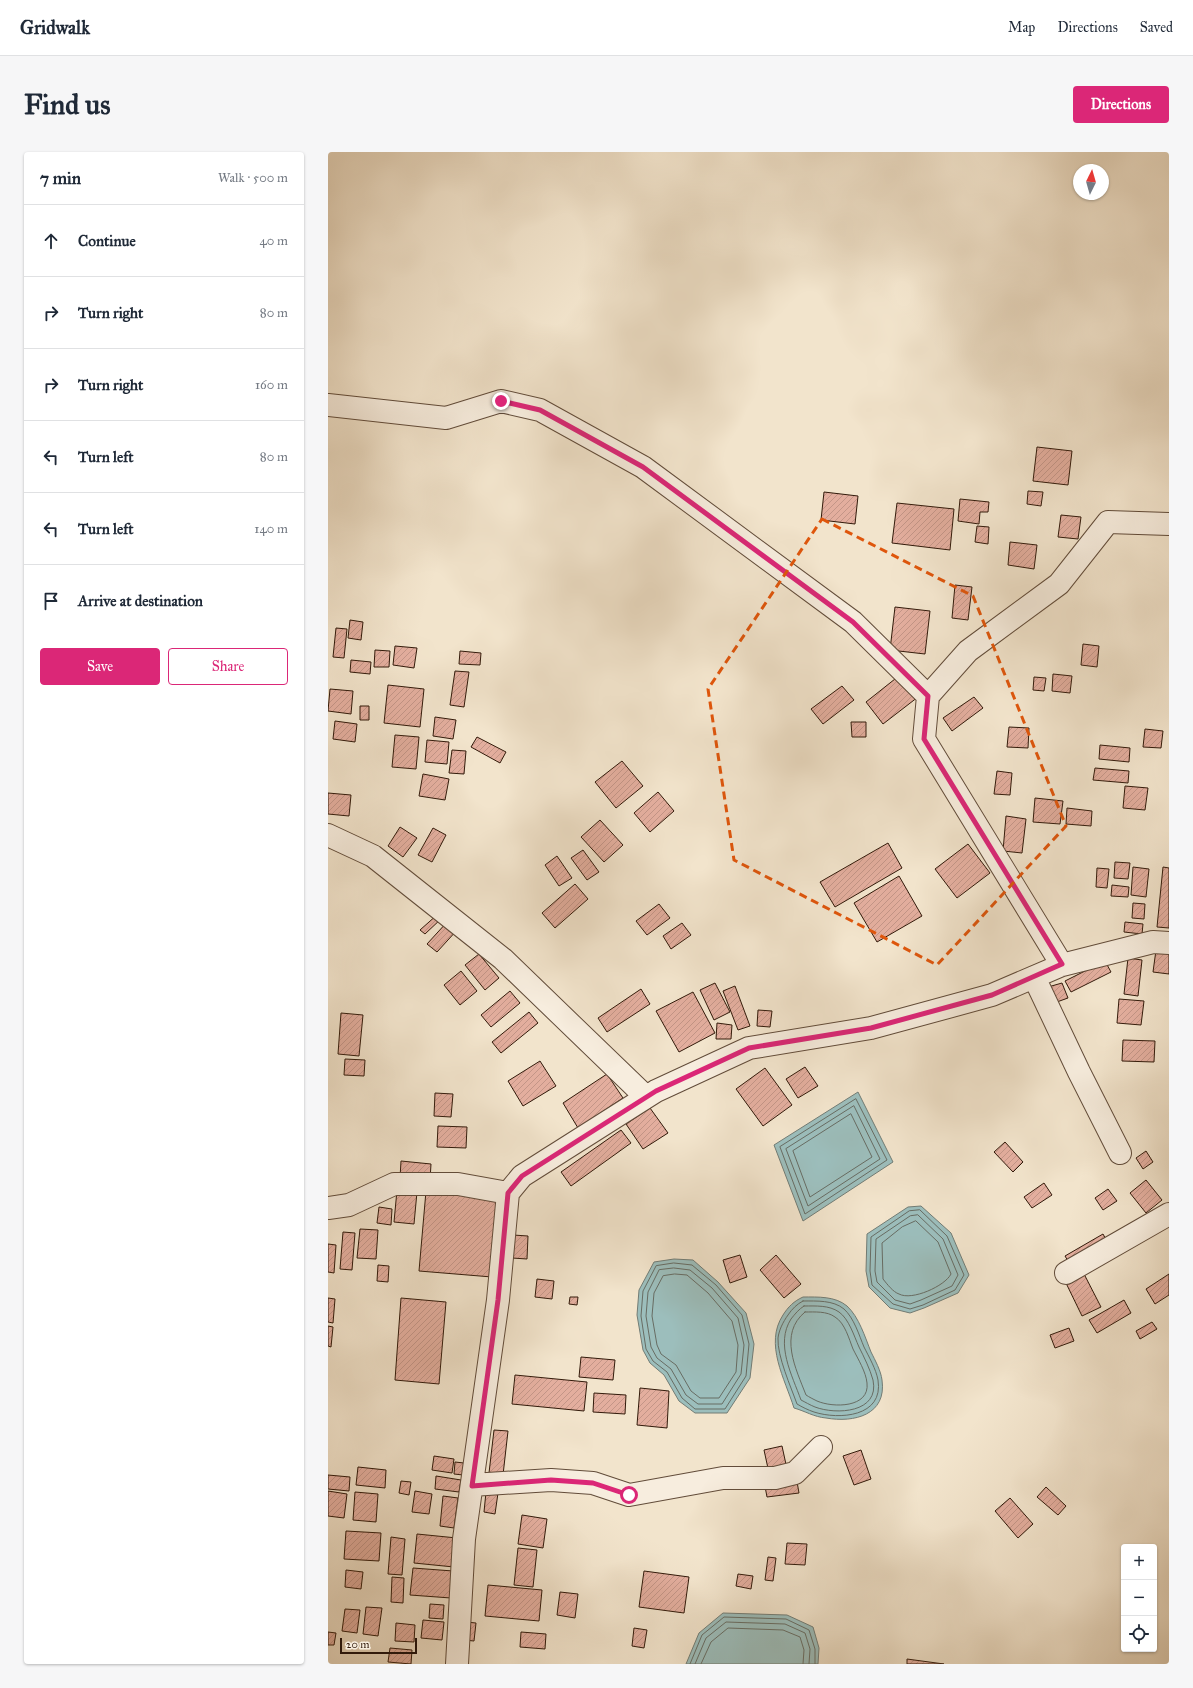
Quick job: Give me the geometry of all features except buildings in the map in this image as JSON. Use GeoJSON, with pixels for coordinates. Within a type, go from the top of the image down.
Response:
{"type":"FeatureCollection","features":[{"type":"Feature","properties":{"kind":"street"},"geometry":{"type":"LineString","coordinates":[[328,405],[446,418],[501,401],[540,410],[643,467],[853,622],[928,696]]}},
{"type":"Feature","properties":{"kind":"street"},"geometry":{"type":"LineString","coordinates":[[1062,964],[924,739],[928,696],[968,651],[1059,584],[1108,522],[1169,524]]}},
{"type":"Feature","properties":{"kind":"street"},"geometry":{"type":"LineString","coordinates":[[328,835],[373,856],[503,959],[646,1097]]}},
{"type":"Feature","properties":{"kind":"street"},"geometry":{"type":"LineString","coordinates":[[457,1664],[464,1539],[498,1300],[508,1193],[522,1176],[656,1091],[749,1048],[871,1028],[992,995],[1062,964],[1153,942],[1169,943]]}},
{"type":"Feature","properties":{"kind":"street"},"geometry":{"type":"LineString","coordinates":[[1034,977],[1078,1072],[1120,1152]]}},
{"type":"Feature","properties":{"kind":"street"},"geometry":{"type":"LineString","coordinates":[[328,1208],[349,1205],[394,1184],[458,1184],[508,1193]]}},
{"type":"Feature","properties":{"kind":"street"},"geometry":{"type":"LineString","coordinates":[[1066,1273],[1169,1214]]}},
{"type":"Feature","properties":{"kind":"street"},"geometry":{"type":"LineString","coordinates":[[472,1486],[551,1480],[593,1483],[629,1495],[723,1478],[775,1478],[795,1473],[821,1447]]}},
{"type":"Feature","properties":{"kind":"highlighted area"},"geometry":{"type":"Polygon","coordinates":[[[822,519],[973,596],[1066,826],[937,965],[734,860],[708,689],[822,519]]]}},
{"type":"Feature","properties":{"kind":"water"},"geometry":{"type":"Polygon","coordinates":[[[858,1092],[893,1162],[803,1221],[774,1145],[858,1092]]]}},
{"type":"Feature","properties":{"kind":"water"},"geometry":{"type":"Polygon","coordinates":[[[921,1206],[951,1233],[969,1275],[958,1293],[910,1313],[890,1308],[869,1287],[866,1271],[867,1234],[908,1207],[921,1206]]]}},
{"type":"Feature","properties":{"kind":"water"},"geometry":{"type":"Polygon","coordinates":[[[674,1259],[693,1260],[718,1282],[746,1313],[754,1344],[750,1378],[727,1413],[695,1413],[679,1401],[664,1375],[650,1363],[643,1350],[637,1315],[639,1290],[654,1262],[674,1259]]]}},
{"type":"Feature","properties":{"kind":"water"},"geometry":{"type":"Polygon","coordinates":[[[803,1297],[837,1300],[847,1306],[858,1321],[879,1369],[882,1380],[882,1392],[879,1401],[874,1409],[866,1414],[847,1419],[837,1419],[817,1416],[794,1408],[778,1362],[775,1338],[778,1326],[785,1312],[794,1302],[803,1297]]]}},
{"type":"Feature","properties":{"kind":"water"},"geometry":{"type":"Polygon","coordinates":[[[723,1613],[787,1615],[813,1627],[819,1648],[818,1664],[686,1664],[699,1633],[723,1613]]]}},
{"type":"Feature","properties":{"kind":"route"},"geometry":{"type":"LineString","coordinates":[[501,401],[540,410],[643,467],[853,622],[928,696],[924,739],[1062,964],[992,995],[871,1028],[749,1048],[656,1091],[522,1176],[508,1193],[498,1300],[472,1486],[504,1482],[551,1480],[593,1483],[629,1495]]}}]}
